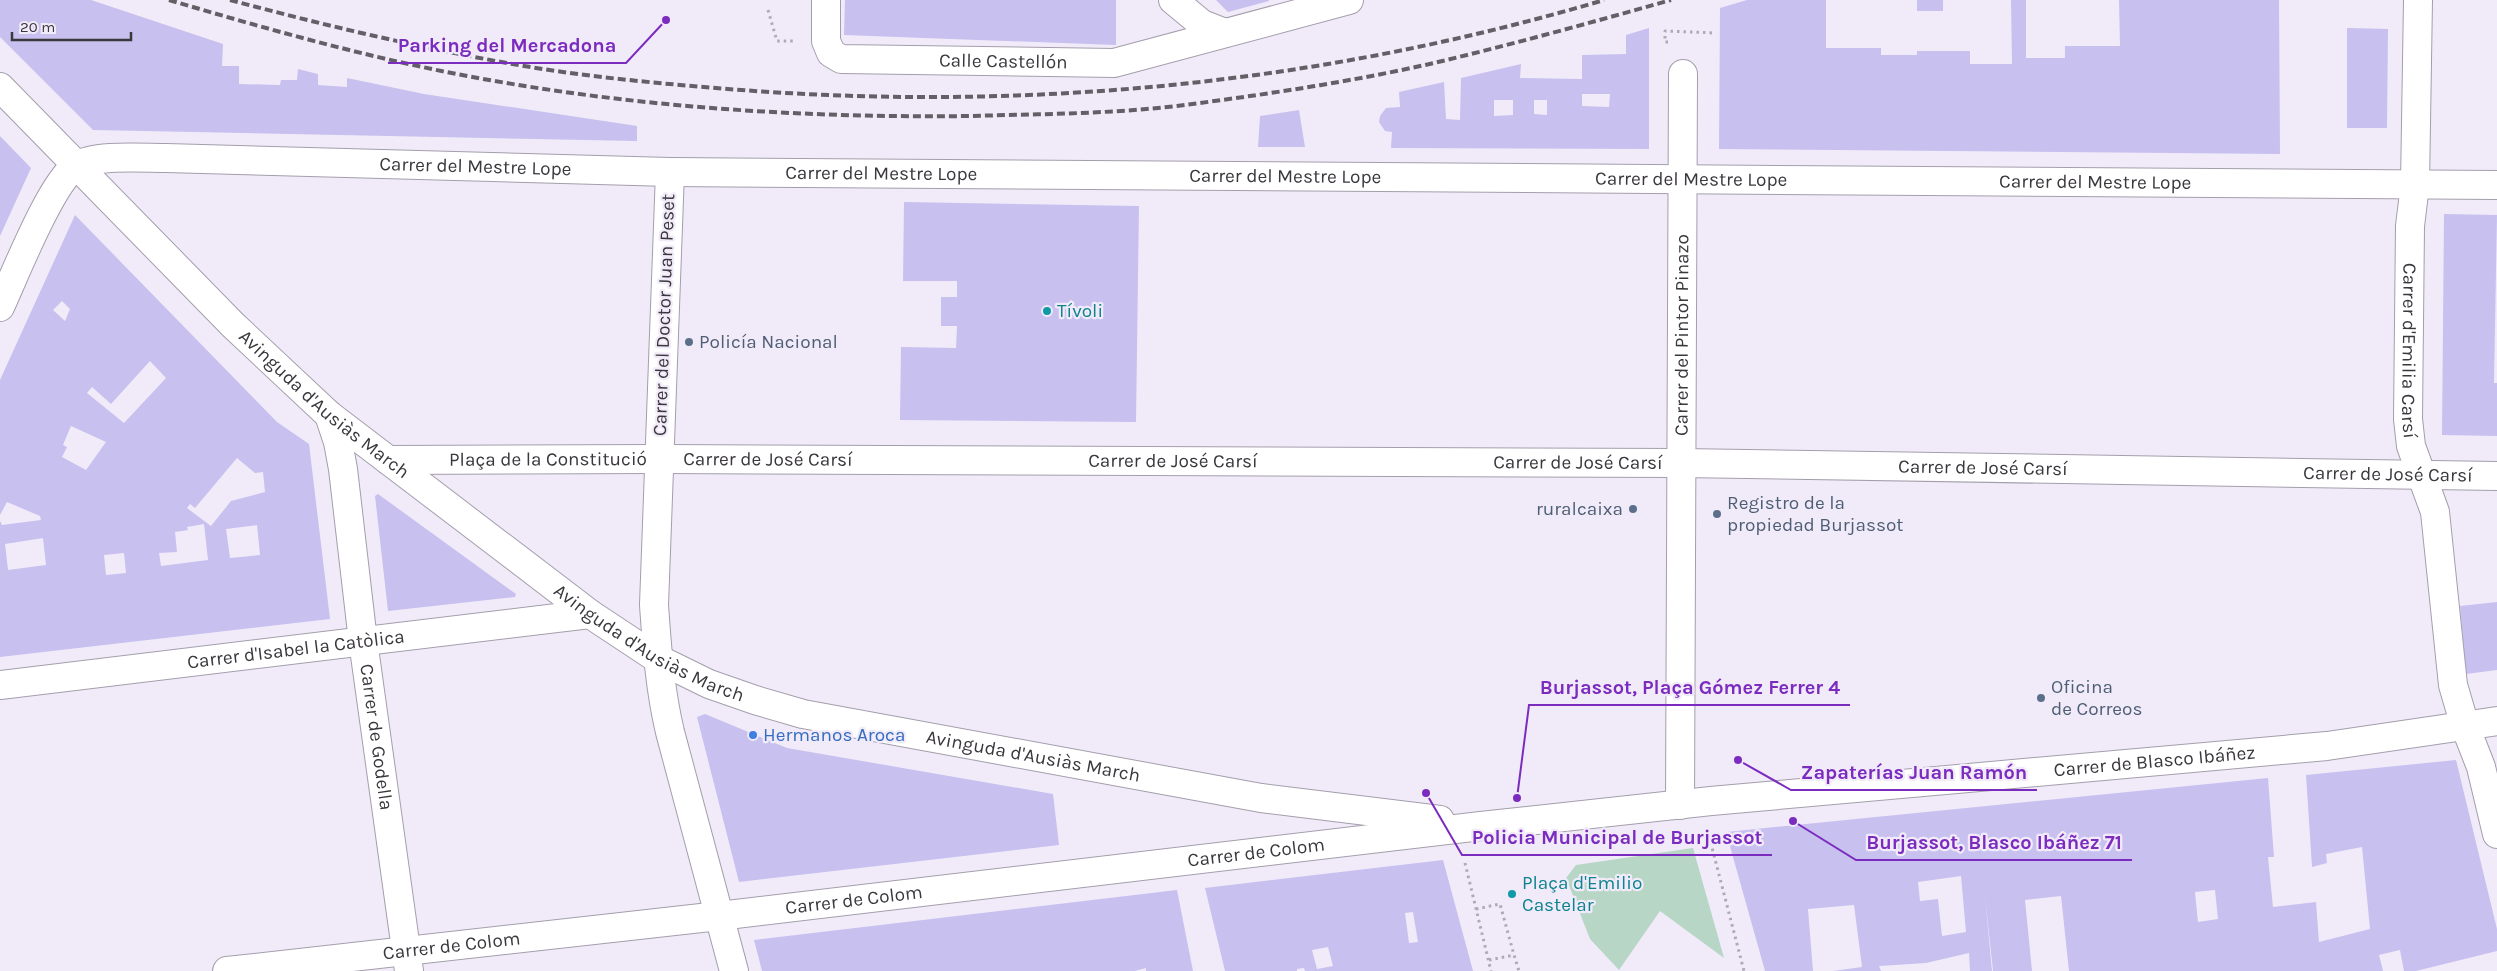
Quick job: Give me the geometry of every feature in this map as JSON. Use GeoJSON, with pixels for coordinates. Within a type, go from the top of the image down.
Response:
{"type":"FeatureCollection","features":[{"type":"Feature","properties":{"kind":"street","name":"Calle Castellón"},"geometry":{"type":"LineString","coordinates":[[826,0],[826,40],[831,53],[841,58],[1114,63],[1349,0]]}},
{"type":"Feature","properties":{"kind":"street"},"geometry":{"type":"LineString","coordinates":[[1173,0],[1202,24],[1226,33]]}},
{"type":"Feature","properties":{"kind":"street","name":"Carrer d'Emilia Carsí"},"geometry":{"type":"LineString","coordinates":[[2418,0],[2415,185],[2410,226],[2408,419],[2411,446],[2424,476],[2435,512],[2453,685],[2465,726],[2481,767],[2497,834]]}},
{"type":"Feature","properties":{"kind":"street","name":"Carrer del Pintor Pinazo"},"geometry":{"type":"LineString","coordinates":[[1680,805],[1683,74]]}},
{"type":"Feature","properties":{"kind":"street","name":"Avinguda d'Ausiàs March"},"geometry":{"type":"LineString","coordinates":[[0,87],[233,325],[329,416],[590,614],[658,659],[709,684],[803,714],[1261,798],[1470,827]]}},
{"type":"Feature","properties":{"kind":"street","name":"Carrer del Mestre Lope"},"geometry":{"type":"LineString","coordinates":[[76,166],[97,160],[166,158],[670,172],[2497,185]]}},
{"type":"Feature","properties":{"kind":"street"},"geometry":{"type":"LineString","coordinates":[[0,307],[51,198],[62,180],[76,166]]}},
{"type":"Feature","properties":{"kind":"street","name":"Carrer del Doctor Juan Peset"},"geometry":{"type":"LineString","coordinates":[[659,459],[670,172]]}},
{"type":"Feature","properties":{"kind":"street","name":"Carrer de Godella"},"geometry":{"type":"LineString","coordinates":[[329,416],[338,442],[343,469],[363,641],[408,961]]}},
{"type":"Feature","properties":{"kind":"street","name":"Plaça de la Constitució"},"geometry":{"type":"LineString","coordinates":[[388,460],[659,459],[654,605],[662,700],[734,971]]}},
{"type":"Feature","properties":{"kind":"street","name":"Carrer de José Carsí"},"geometry":{"type":"LineString","coordinates":[[659,459],[1681,464],[2497,476]]}},
{"type":"Feature","properties":{"kind":"street","name":"Carrer d'Isabel la Catòlica"},"geometry":{"type":"LineString","coordinates":[[0,685],[590,614]]}},
{"type":"Feature","properties":{"kind":"street","name":"Carrer de Blasco Ibáñez"},"geometry":{"type":"LineString","coordinates":[[1470,827],[1680,805],[2317,746],[2497,721]]}},
{"type":"Feature","properties":{"kind":"street","name":"Carrer de Colom"},"geometry":{"type":"LineString","coordinates":[[227,971],[408,961],[719,916],[1470,827]]}},
{"type":"Feature","properties":{"kind":"path"},"geometry":{"type":"LineString","coordinates":[[1665,31],[1716,33]]}},
{"type":"Feature","properties":{"kind":"path"},"geometry":{"type":"LineString","coordinates":[[1680,805],[1708,834],[1744,971]]}},
{"type":"Feature","properties":{"kind":"path"},"geometry":{"type":"LineString","coordinates":[[1470,827],[1476,910],[1491,971]]}},
{"type":"Feature","properties":{"kind":"path"},"geometry":{"type":"LineString","coordinates":[[1476,910],[1500,904],[1519,971]]}},
{"type":"Feature","properties":{"kind":"path"},"geometry":{"type":"LineString","coordinates":[[1488,960],[1514,955]]}},
{"type":"Feature","properties":{"kind":"green space"},"geometry":{"type":"Polygon","coordinates":[[[1693,848],[1724,958],[1660,911],[1619,970],[1590,939],[1566,878],[1576,865],[1693,848]]]}},
{"type":"Feature","properties":{"kind":"building"},"geometry":{"type":"Polygon","coordinates":[[[0,0],[91,0],[223,44],[222,66],[239,66],[239,84],[280,85],[281,80],[297,80],[298,69],[318,74],[318,85],[347,87],[347,78],[424,94],[637,126],[637,141],[93,130],[0,37],[0,0]]]}},
{"type":"Feature","properties":{"kind":"building"},"geometry":{"type":"Polygon","coordinates":[[[845,0],[1116,0],[1116,45],[844,35],[845,0]]]}},
{"type":"Feature","properties":{"kind":"building"},"geometry":{"type":"Polygon","coordinates":[[[1216,0],[1269,0],[1269,1],[1228,12],[1216,0]]]}},
{"type":"Feature","properties":{"kind":"building"},"geometry":{"type":"Polygon","coordinates":[[[1747,0],[1826,0],[1826,48],[1881,48],[1881,55],[1917,55],[1917,51],[1970,51],[1970,64],[2012,64],[2011,0],[2026,0],[2026,58],[2065,58],[2065,46],[2120,46],[2119,0],[2279,0],[2280,154],[1719,149],[1720,8],[1747,0]]]}},
{"type":"Feature","properties":{"kind":"building"},"geometry":{"type":"Polygon","coordinates":[[[1917,0],[1943,0],[1943,11],[1917,11],[1917,0]]]}},
{"type":"Feature","properties":{"kind":"building"},"geometry":{"type":"Polygon","coordinates":[[[1649,28],[1649,149],[1391,148],[1392,132],[1385,131],[1379,122],[1380,116],[1386,108],[1400,107],[1399,92],[1444,82],[1446,119],[1460,120],[1461,78],[1521,64],[1520,78],[1582,79],[1582,55],[1626,54],[1626,35],[1649,28]],[[1582,94],[1582,106],[1609,107],[1610,94],[1582,94]],[[1494,100],[1494,116],[1513,115],[1513,100],[1494,100]],[[1534,100],[1534,114],[1547,115],[1547,100],[1534,100]]]}},
{"type":"Feature","properties":{"kind":"building"},"geometry":{"type":"Polygon","coordinates":[[[2347,28],[2388,29],[2387,128],[2347,128],[2347,28]]]}},
{"type":"Feature","properties":{"kind":"building"},"geometry":{"type":"Polygon","coordinates":[[[1299,110],[1305,147],[1258,147],[1260,116],[1299,110]]]}},
{"type":"Feature","properties":{"kind":"building"},"geometry":{"type":"Polygon","coordinates":[[[0,136],[31,168],[0,236],[0,136]]]}},
{"type":"Feature","properties":{"kind":"building","name":"Tívoli"},"geometry":{"type":"Polygon","coordinates":[[[904,202],[1139,206],[1136,422],[900,420],[901,347],[956,348],[957,326],[941,326],[941,297],[957,297],[957,281],[903,281],[904,202]]]}},
{"type":"Feature","properties":{"kind":"building"},"geometry":{"type":"Polygon","coordinates":[[[2444,214],[2497,215],[2494,383],[2497,383],[2497,436],[2442,435],[2444,214]]]}},
{"type":"Feature","properties":{"kind":"building"},"geometry":{"type":"Polygon","coordinates":[[[75,215],[277,422],[309,444],[330,619],[0,657],[0,521],[2,525],[41,520],[40,516],[7,502],[0,515],[0,380],[75,215]],[[62,301],[53,310],[65,321],[70,309],[62,301]],[[150,361],[111,404],[92,387],[87,393],[124,423],[166,378],[150,361]],[[71,426],[63,445],[67,447],[62,457],[86,470],[106,442],[71,426]],[[237,458],[195,508],[190,504],[187,508],[211,526],[231,501],[265,492],[263,472],[255,473],[237,458]],[[204,524],[187,527],[188,530],[175,532],[177,552],[159,553],[161,566],[208,560],[204,524]],[[257,525],[226,529],[230,558],[260,555],[257,525]],[[43,538],[5,544],[8,570],[46,565],[43,538]],[[124,553],[104,555],[106,575],[126,573],[124,553]]]}},
{"type":"Feature","properties":{"kind":"building"},"geometry":{"type":"Polygon","coordinates":[[[378,494],[516,594],[515,597],[388,611],[375,496],[378,494]]]}},
{"type":"Feature","properties":{"kind":"building"},"geometry":{"type":"Polygon","coordinates":[[[2497,602],[2497,670],[2466,674],[2460,606],[2497,602]]]}},
{"type":"Feature","properties":{"kind":"building"},"geometry":{"type":"Polygon","coordinates":[[[705,714],[787,748],[1053,794],[1059,845],[739,882],[697,717],[705,714]]]}},
{"type":"Feature","properties":{"kind":"building"},"geometry":{"type":"Polygon","coordinates":[[[2456,760],[2497,929],[2497,951],[2416,971],[2404,971],[2400,950],[2379,955],[2383,971],[2069,971],[2061,896],[2025,900],[2032,971],[1993,971],[1985,896],[1992,971],[1970,971],[1969,953],[1926,963],[1879,966],[1881,971],[1833,971],[1862,967],[1854,905],[1808,909],[1813,971],[1765,971],[1726,832],[2268,778],[2274,857],[2268,857],[2273,907],[2316,902],[2319,942],[2370,929],[2362,847],[2326,854],[2327,863],[2312,867],[2306,775],[2456,760]],[[1961,876],[1918,882],[1920,901],[1938,899],[1942,936],[1966,932],[1961,876]],[[2215,890],[2195,892],[2198,922],[2218,919],[2215,890]]]}},
{"type":"Feature","properties":{"kind":"building"},"geometry":{"type":"Polygon","coordinates":[[[1443,860],[1473,971],[1305,971],[1304,968],[1297,969],[1297,971],[1225,971],[1205,888],[1443,860]],[[1413,912],[1405,913],[1409,943],[1418,942],[1413,912]],[[1328,947],[1312,950],[1317,969],[1333,966],[1328,947]]]}},
{"type":"Feature","properties":{"kind":"building"},"geometry":{"type":"Polygon","coordinates":[[[1177,890],[1193,971],[1146,971],[1146,968],[1135,971],[762,971],[754,940],[1177,890]]]}},
{"type":"Feature","properties":{"kind":"railway"},"geometry":{"type":"LineString","coordinates":[[169,0],[368,55],[489,80],[549,90],[608,98],[728,109],[789,113],[909,116],[1125,111],[1274,93],[1434,63],[1524,41],[1671,0]]}},
{"type":"Feature","properties":{"kind":"railway"},"geometry":{"type":"LineString","coordinates":[[230,0],[413,45],[569,73],[636,81],[818,95],[932,97],[1046,94],[1158,86],[1271,73],[1383,54],[1494,30],[1604,0]]}},
{"type":"Feature","properties":{"kind":"place","name":"Parking del Mercadona"},"geometry":{"type":"Point","coordinates":[666,20]}},
{"type":"Feature","properties":{"kind":"place","name":"Tívoli"},"geometry":{"type":"Point","coordinates":[1047,311]}},
{"type":"Feature","properties":{"kind":"place","name":"Policía Nacional"},"geometry":{"type":"Point","coordinates":[689,342]}},
{"type":"Feature","properties":{"kind":"place","name":"ruralcaixa"},"geometry":{"type":"Point","coordinates":[1633,509]}},
{"type":"Feature","properties":{"kind":"place","name":"Registro de la propiedad Burjassot"},"geometry":{"type":"Point","coordinates":[1717,514]}},
{"type":"Feature","properties":{"kind":"place","name":"Oficina de Correos"},"geometry":{"type":"Point","coordinates":[2041,698]}},
{"type":"Feature","properties":{"kind":"place","name":"Hermanos Aroca"},"geometry":{"type":"Point","coordinates":[753,735]}},
{"type":"Feature","properties":{"kind":"place","name":"Zapaterías Juan Ramón"},"geometry":{"type":"Point","coordinates":[1738,760]}},
{"type":"Feature","properties":{"kind":"place","name":"Policia Municipal de Burjassot"},"geometry":{"type":"Point","coordinates":[1426,793]}},
{"type":"Feature","properties":{"kind":"place","name":"Burjassot, Plaça Gómez Ferrer 4"},"geometry":{"type":"Point","coordinates":[1517,798]}},
{"type":"Feature","properties":{"kind":"place","name":"Burjassot, Blasco Ibáñez 71"},"geometry":{"type":"Point","coordinates":[1793,821]}},
{"type":"Feature","properties":{"kind":"place","name":"Plaça d'Emilio Castelar"},"geometry":{"type":"Point","coordinates":[1512,894]}}]}
